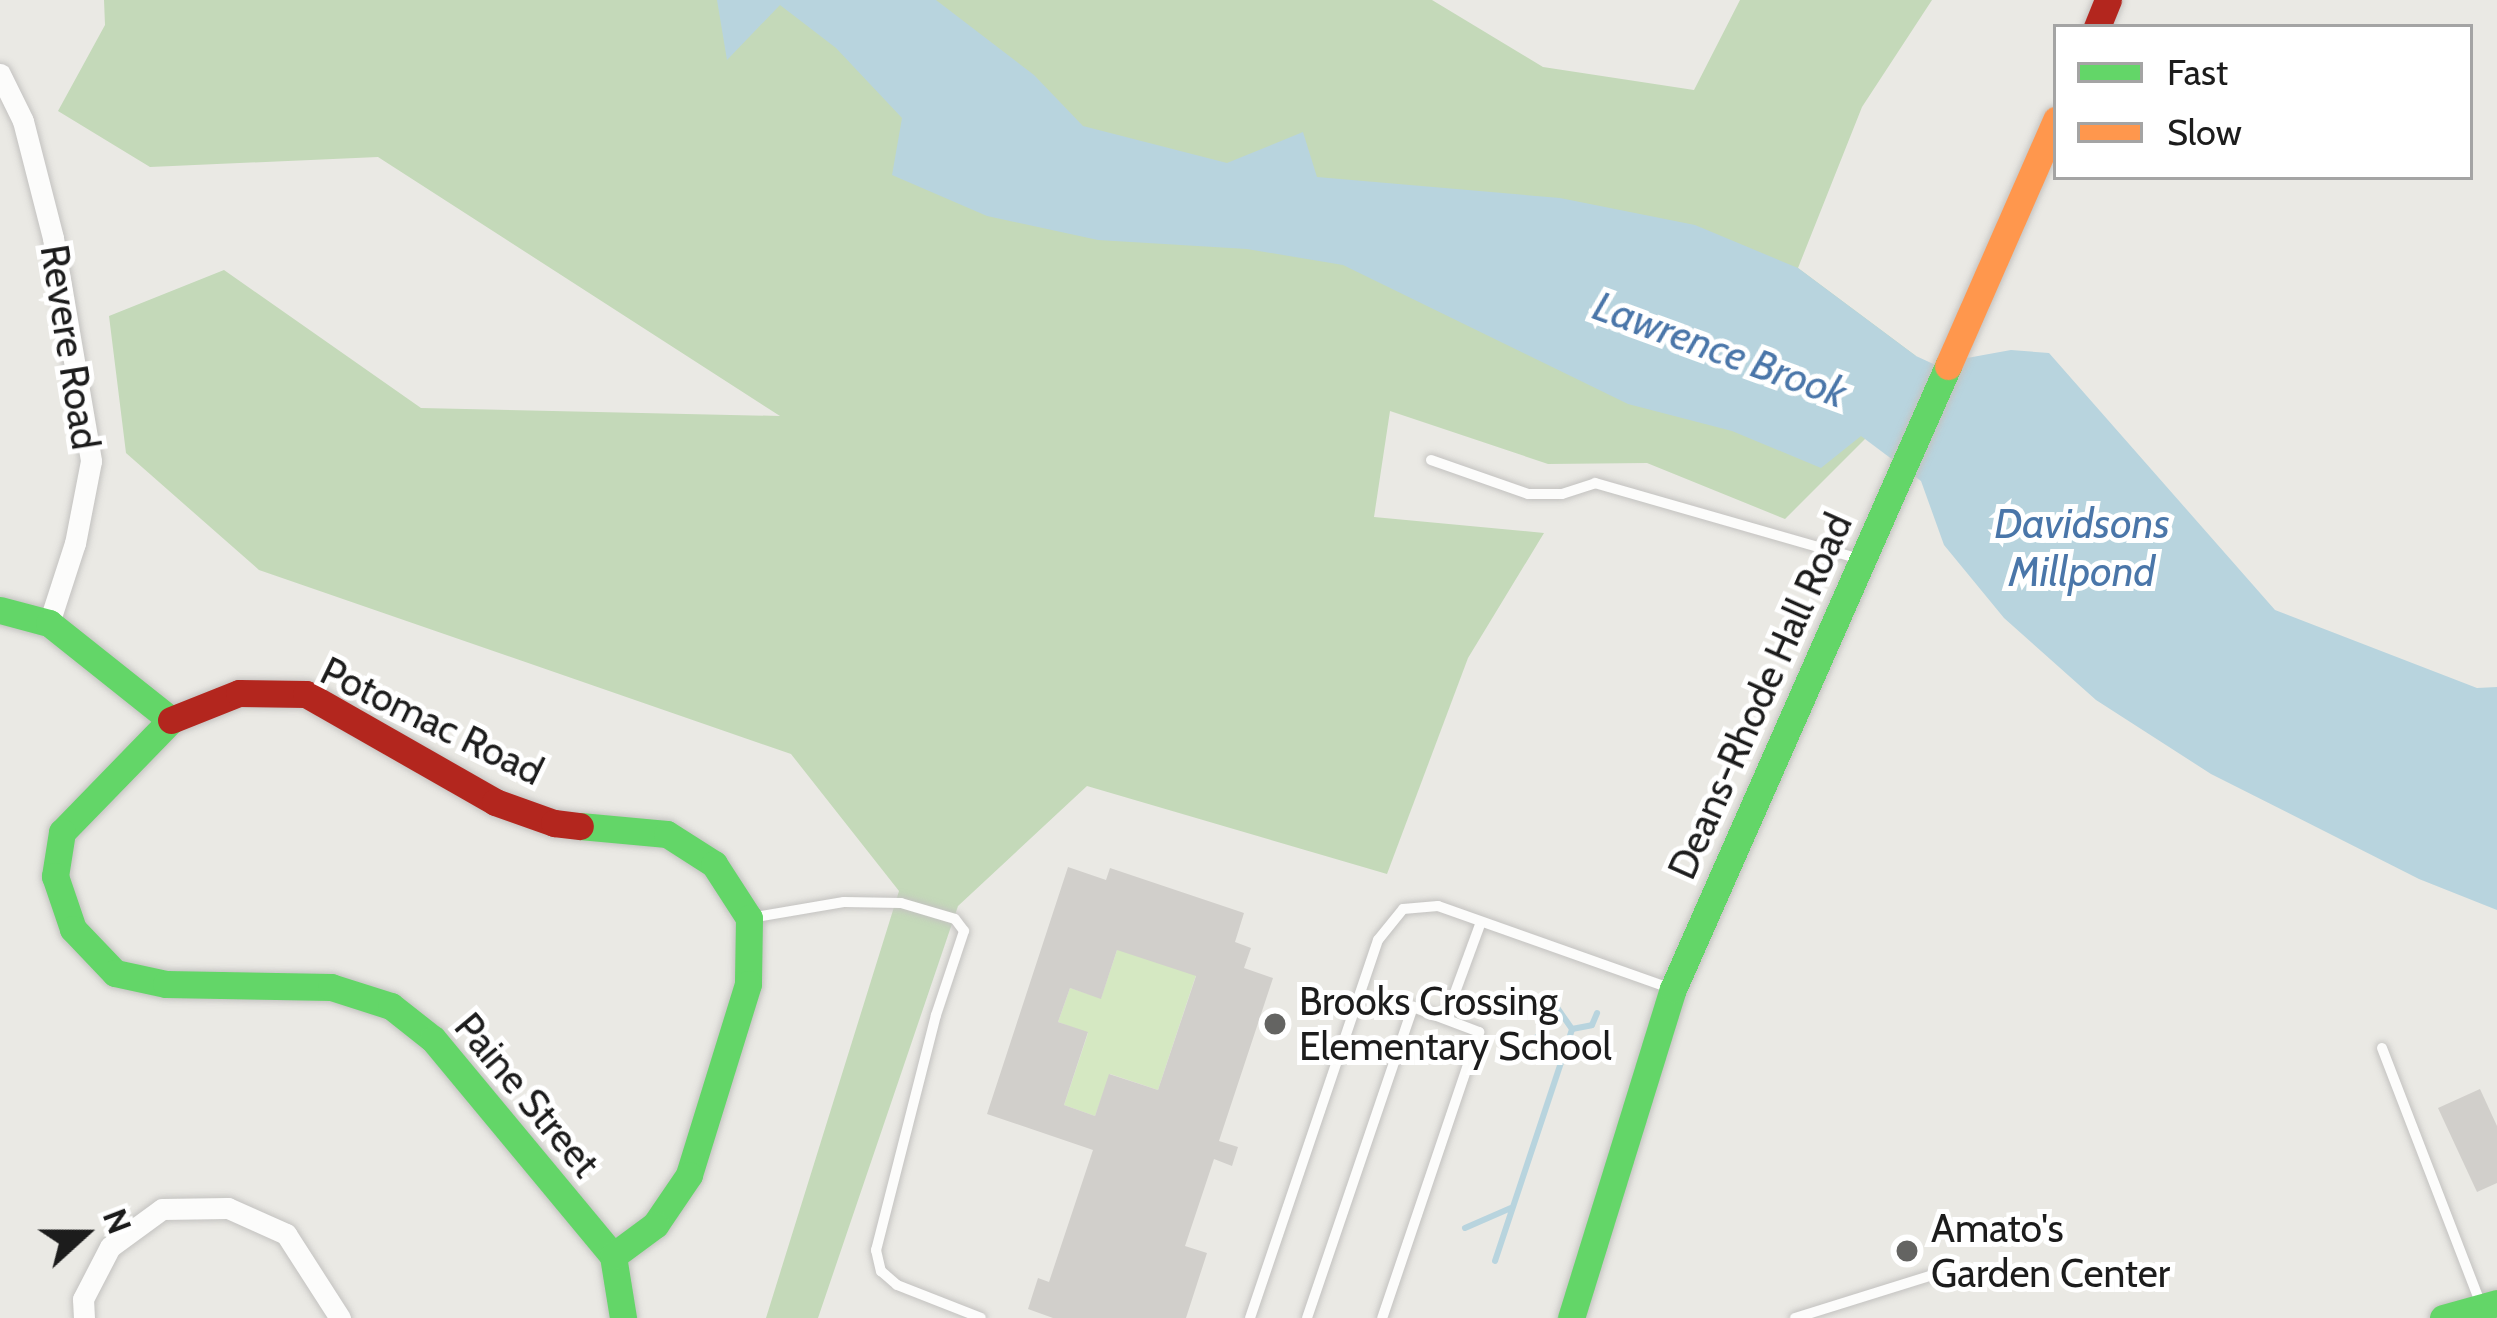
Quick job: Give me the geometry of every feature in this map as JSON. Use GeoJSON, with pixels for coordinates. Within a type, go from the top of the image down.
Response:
{"type":"FeatureCollection","features":[{"type":"Feature","properties":{"kind":"main road","name":"Deans-Rhode Hall Road"},"geometry":{"type":"LineString","coordinates":[[1571,1318],[1673,989],[2053,127]]}},
{"type":"Feature","properties":{"kind":"main road"},"geometry":{"type":"LineString","coordinates":[[0,610],[49,623],[171,720]]}},
{"type":"Feature","properties":{"kind":"main road","name":"Potomac Road"},"geometry":{"type":"LineString","coordinates":[[171,720],[239,693],[306,694],[495,802],[554,823],[667,834],[714,864],[749,918]]}},
{"type":"Feature","properties":{"kind":"main road","name":"Paine Street"},"geometry":{"type":"LineString","coordinates":[[171,720],[62,832],[55,876],[73,929],[115,973],[166,984],[331,987],[391,1006],[433,1039],[613,1256]]}},
{"type":"Feature","properties":{"kind":"main road"},"geometry":{"type":"LineString","coordinates":[[623,1318],[613,1256],[655,1225],[689,1175],[748,984],[749,918]]}},
{"type":"Feature","properties":{"kind":"main road"},"geometry":{"type":"LineString","coordinates":[[2443,1318],[2490,1305]]}},
{"type":"Feature","properties":{"kind":"street","name":"Revere Road"},"geometry":{"type":"LineString","coordinates":[[0,74],[22,121],[53,238],[91,460],[75,543],[49,623]]}},
{"type":"Feature","properties":{"kind":"street"},"geometry":{"type":"LineString","coordinates":[[84,1318],[83,1299],[110,1247],[162,1209],[228,1208],[286,1234],[340,1318]]}},
{"type":"Feature","properties":{"kind":"lane"},"geometry":{"type":"LineString","coordinates":[[1431,460],[1528,494],[1562,494],[1595,483],[1863,560]]}},
{"type":"Feature","properties":{"kind":"lane"},"geometry":{"type":"LineString","coordinates":[[749,918],[844,902],[901,904],[955,920],[964,931],[936,1015],[876,1250],[881,1270],[897,1285],[981,1318]]}},
{"type":"Feature","properties":{"kind":"lane"},"geometry":{"type":"LineString","coordinates":[[1250,1318],[1378,940],[1403,909],[1438,906],[1673,989]]}},
{"type":"Feature","properties":{"kind":"lane"},"geometry":{"type":"LineString","coordinates":[[1447,1017],[1481,922]]}},
{"type":"Feature","properties":{"kind":"lane"},"geometry":{"type":"LineString","coordinates":[[1307,1318],[1413,1007],[1479,1032],[1382,1318]]}},
{"type":"Feature","properties":{"kind":"lane"},"geometry":{"type":"LineString","coordinates":[[2382,1048],[2490,1305]]}},
{"type":"Feature","properties":{"kind":"lane"},"geometry":{"type":"LineString","coordinates":[[1795,1318],[1930,1276]]}},
{"type":"Feature","properties":{"kind":"green space"},"geometry":{"type":"Polygon","coordinates":[[[104,0],[1432,0],[1543,67],[1694,90],[1740,0],[1932,0],[1862,107],[1798,268],[1916,356],[1900,404],[1785,519],[1647,463],[1548,464],[1390,411],[1374,517],[1544,533],[1468,658],[1387,874],[1087,786],[958,906],[818,1318],[766,1318],[899,891],[791,754],[259,570],[126,453],[109,316],[224,270],[421,408],[780,416],[378,157],[150,167],[58,111],[105,25],[104,0]]]}},
{"type":"Feature","properties":{"kind":"green space"},"geometry":{"type":"Polygon","coordinates":[[[1205,948],[1158,1090],[1110,1074],[1095,1116],[1064,1105],[1088,1033],[1058,1022],[1070,988],[1101,998],[1117,950],[1205,948]]]}},
{"type":"Feature","properties":{"kind":"water","name":"Davidsons Millpond"},"geometry":{"type":"Polygon","coordinates":[[[717,0],[936,0],[1034,75],[1083,126],[1227,163],[1303,132],[1317,177],[1560,198],[1695,225],[1798,268],[1916,356],[1955,374],[1967,358],[2011,350],[2049,353],[2275,610],[2477,688],[2497,687],[2497,910],[2419,879],[2211,774],[2096,700],[2004,618],[1944,545],[1921,481],[1861,436],[1821,468],[1732,431],[1628,404],[1343,265],[1247,249],[1098,240],[987,216],[892,175],[902,118],[836,48],[780,5],[727,60],[717,0]]]}},
{"type":"Feature","properties":{"kind":"building"},"geometry":{"type":"Polygon","coordinates":[[[1068,867],[1106,880],[1110,868],[1244,913],[1235,942],[1251,948],[1244,968],[1273,978],[1219,1141],[1238,1147],[1232,1166],[1214,1159],[1185,1246],[1207,1253],[1186,1318],[1053,1318],[1028,1309],[1038,1278],[1049,1282],[1093,1150],[987,1114],[1068,867]],[[1117,950],[1101,999],[1070,988],[1058,1022],[1088,1032],[1064,1105],[1095,1116],[1109,1074],[1158,1090],[1196,976],[1117,950]]]}},
{"type":"Feature","properties":{"kind":"building"},"geometry":{"type":"Polygon","coordinates":[[[2480,1089],[2497,1126],[2497,1183],[2477,1192],[2438,1108],[2480,1089]]]}},
{"type":"Feature","properties":{"kind":"waterway"},"geometry":{"type":"LineString","coordinates":[[1495,1261],[1572,1029],[1554,1003]]}},
{"type":"Feature","properties":{"kind":"waterway"},"geometry":{"type":"LineString","coordinates":[[1572,1029],[1592,1025],[1597,1013]]}},
{"type":"Feature","properties":{"kind":"waterway"},"geometry":{"type":"LineString","coordinates":[[1537,1037],[1567,1045]]}},
{"type":"Feature","properties":{"kind":"waterway"},"geometry":{"type":"LineString","coordinates":[[1465,1228],[1511,1208]]}},
{"type":"Feature","properties":{"kind":"traffic: fast"},"geometry":{"type":"LineString","coordinates":[[1571,1318],[1673,989],[1948,366]]}},
{"type":"Feature","properties":{"kind":"traffic: fast"},"geometry":{"type":"LineString","coordinates":[[0,610],[49,623],[171,720],[62,832],[55,876],[73,929],[115,973],[166,984],[331,987],[391,1006],[433,1039],[613,1256],[623,1318]]}},
{"type":"Feature","properties":{"kind":"traffic: fast"},"geometry":{"type":"LineString","coordinates":[[580,826],[667,834],[714,864],[749,918],[748,984],[689,1175],[655,1225],[613,1256]]}},
{"type":"Feature","properties":{"kind":"traffic: fast"},"geometry":{"type":"LineString","coordinates":[[2443,1318],[2497,1303]]}},
{"type":"Feature","properties":{"kind":"traffic: slow"},"geometry":{"type":"LineString","coordinates":[[1948,366],[2053,127]]}},
{"type":"Feature","properties":{"kind":"traffic: jam"},"geometry":{"type":"LineString","coordinates":[[2098,24],[2108,0]]}},
{"type":"Feature","properties":{"kind":"traffic: jam"},"geometry":{"type":"LineString","coordinates":[[171,720],[239,693],[306,694],[495,802],[554,823],[580,826]]}},
{"type":"Feature","properties":{"kind":"place","name":"Brooks Crossing Elementary School"},"geometry":{"type":"Point","coordinates":[1275,1024]}},
{"type":"Feature","properties":{"kind":"place","name":"Amato's Garden Center"},"geometry":{"type":"Point","coordinates":[1907,1251]}},
{"type":"Feature","properties":{"kind":"water label","name":"Lawrence Brook"},"geometry":{"type":"Point","coordinates":[1720,349]}}]}
